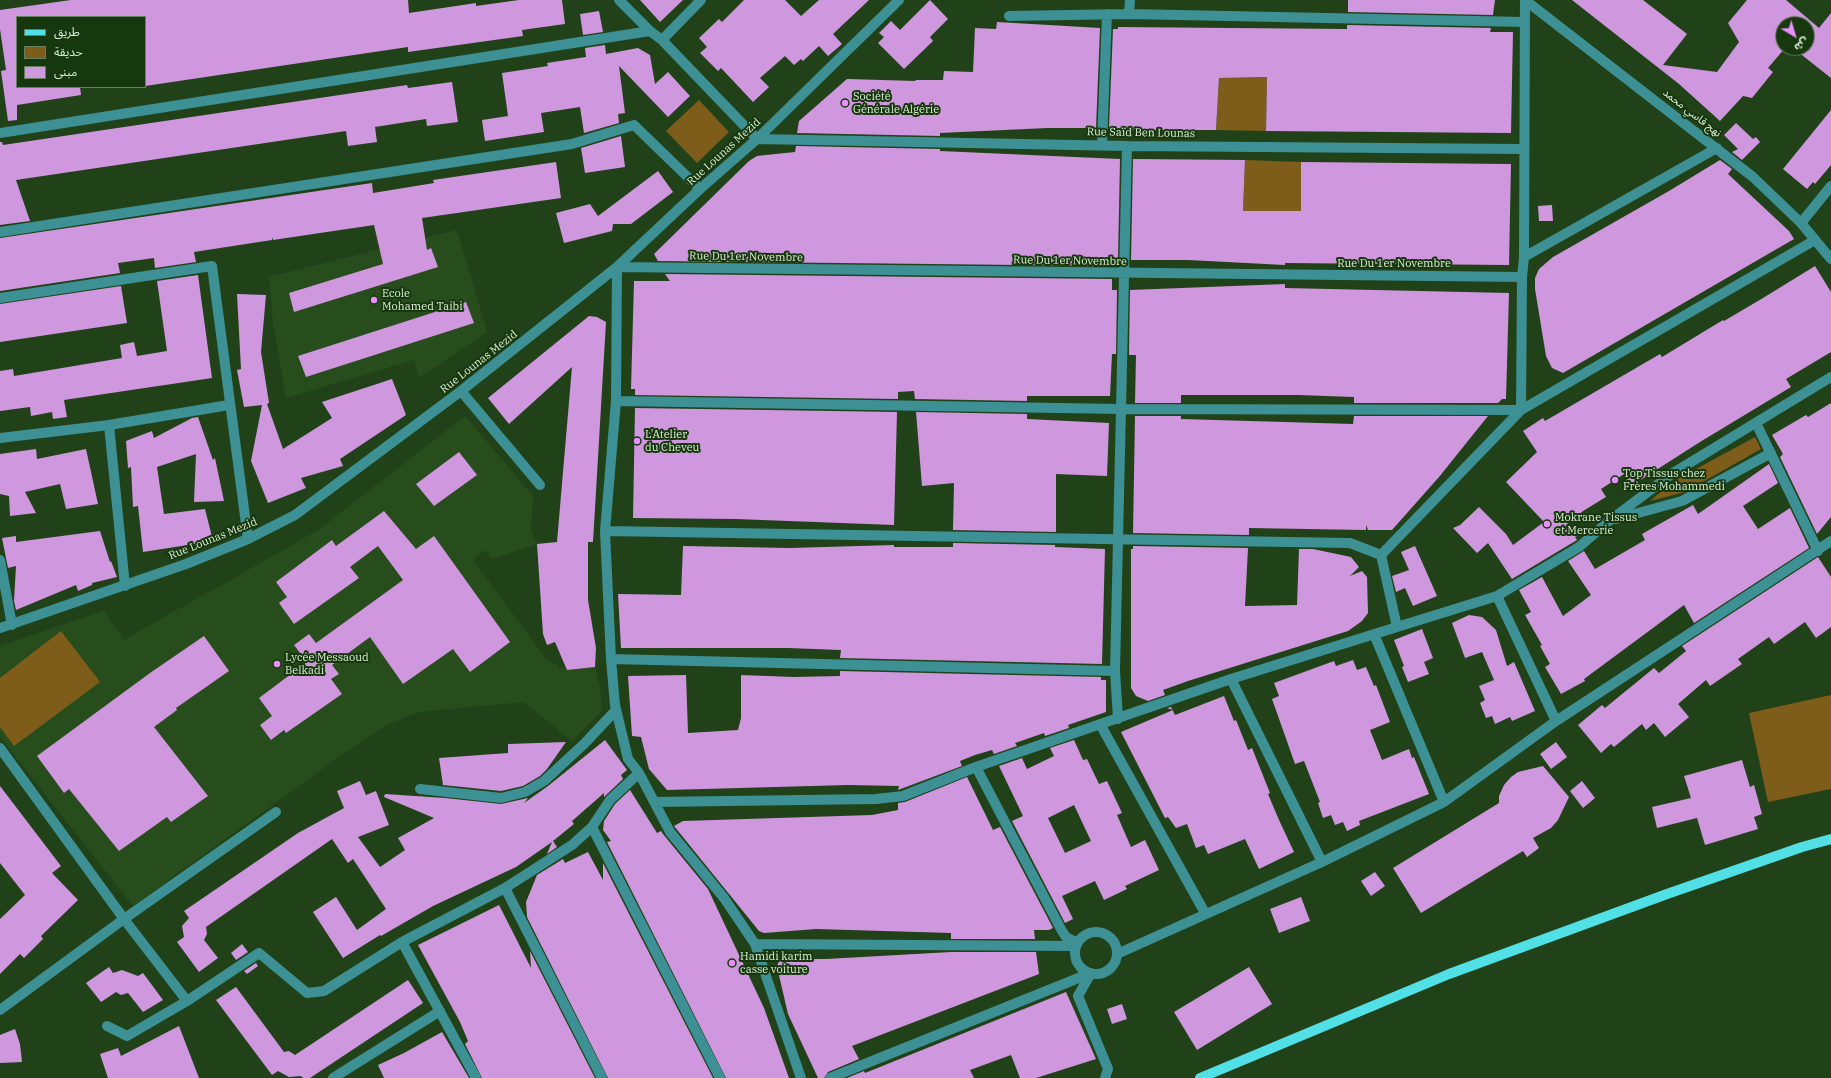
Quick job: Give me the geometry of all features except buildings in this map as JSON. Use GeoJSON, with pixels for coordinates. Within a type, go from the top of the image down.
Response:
{"type":"FeatureCollection","features":[{"type":"Feature","properties":{"kind":"main road"},"geometry":{"type":"LineString","coordinates":[[1200,1078],[1449,974],[1667,894],[1802,847],[1831,839]]}},
{"type":"Feature","properties":{"kind":"street"},"geometry":{"type":"LineString","coordinates":[[619,0],[650,31],[662,40],[758,139]]}},
{"type":"Feature","properties":{"kind":"street"},"geometry":{"type":"LineString","coordinates":[[662,40],[701,0]]}},
{"type":"Feature","properties":{"kind":"street","name":"Rue Lounas Mezid"},"geometry":{"type":"LineString","coordinates":[[0,628],[125,586],[248,539],[295,515],[461,391],[618,267],[700,189],[758,139],[899,0]]}},
{"type":"Feature","properties":{"kind":"street"},"geometry":{"type":"LineString","coordinates":[[1129,14],[1130,0]]}},
{"type":"Feature","properties":{"kind":"street"},"geometry":{"type":"LineString","coordinates":[[1521,410],[1522,277],[1524,257],[1523,149],[1525,0]]}},
{"type":"Feature","properties":{"kind":"street","name":"نهج قاسي محمد"},"geometry":{"type":"LineString","coordinates":[[1525,0],[1753,177],[1801,223],[1831,259]]}},
{"type":"Feature","properties":{"kind":"street"},"geometry":{"type":"LineString","coordinates":[[1102,144],[1107,14]]}},
{"type":"Feature","properties":{"kind":"street"},"geometry":{"type":"LineString","coordinates":[[1009,16],[1129,14],[1524,22]]}},
{"type":"Feature","properties":{"kind":"street"},"geometry":{"type":"LineString","coordinates":[[0,133],[650,31]]}},
{"type":"Feature","properties":{"kind":"street"},"geometry":{"type":"LineString","coordinates":[[0,232],[572,144],[634,125],[700,189]]}},
{"type":"Feature","properties":{"kind":"street","name":"Rue Saïd Ben Lounas"},"geometry":{"type":"LineString","coordinates":[[758,139],[1102,144],[1128,146],[1523,149]]}},
{"type":"Feature","properties":{"kind":"street"},"geometry":{"type":"LineString","coordinates":[[1118,719],[1116,670],[1118,540],[1128,146]]}},
{"type":"Feature","properties":{"kind":"street"},"geometry":{"type":"LineString","coordinates":[[1524,257],[1717,148]]}},
{"type":"Feature","properties":{"kind":"street"},"geometry":{"type":"LineString","coordinates":[[1801,223],[1831,186]]}},
{"type":"Feature","properties":{"kind":"street"},"geometry":{"type":"LineString","coordinates":[[1381,556],[1521,410],[1815,240]]}},
{"type":"Feature","properties":{"kind":"street"},"geometry":{"type":"LineString","coordinates":[[0,298],[212,266],[229,405],[248,539]]}},
{"type":"Feature","properties":{"kind":"street"},"geometry":{"type":"LineString","coordinates":[[618,267],[616,401],[605,531],[611,659],[616,710],[628,760],[639,773],[670,832],[724,898],[755,944],[801,1078]]}},
{"type":"Feature","properties":{"kind":"street","name":"Rue Du 1er Novembre"},"geometry":{"type":"LineString","coordinates":[[618,267],[1124,274],[1522,277]]}},
{"type":"Feature","properties":{"kind":"street"},"geometry":{"type":"LineString","coordinates":[[654,802],[876,799],[903,796],[976,767],[1231,679],[1497,596],[1579,547],[1609,521],[1672,473],[1831,377]]}},
{"type":"Feature","properties":{"kind":"street"},"geometry":{"type":"LineString","coordinates":[[461,391],[540,485]]}},
{"type":"Feature","properties":{"kind":"street"},"geometry":{"type":"LineString","coordinates":[[616,401],[1121,409],[1521,410]]}},
{"type":"Feature","properties":{"kind":"street"},"geometry":{"type":"LineString","coordinates":[[0,438],[109,425],[229,405]]}},
{"type":"Feature","properties":{"kind":"street"},"geometry":{"type":"LineString","coordinates":[[1756,423],[1818,551]]}},
{"type":"Feature","properties":{"kind":"street"},"geometry":{"type":"LineString","coordinates":[[109,425],[125,586]]}},
{"type":"Feature","properties":{"kind":"street"},"geometry":{"type":"LineString","coordinates":[[1609,521],[1682,501],[1771,453]]}},
{"type":"Feature","properties":{"kind":"street"},"geometry":{"type":"LineString","coordinates":[[605,531],[1350,543],[1381,556]]}},
{"type":"Feature","properties":{"kind":"street"},"geometry":{"type":"LineString","coordinates":[[1117,954],[1205,913],[1322,862],[1444,802],[1556,721],[1818,551],[1831,541]]}},
{"type":"Feature","properties":{"kind":"street"},"geometry":{"type":"LineString","coordinates":[[1381,556],[1397,627]]}},
{"type":"Feature","properties":{"kind":"street"},"geometry":{"type":"LineString","coordinates":[[0,560],[12,625]]}},
{"type":"Feature","properties":{"kind":"street"},"geometry":{"type":"LineString","coordinates":[[1497,596],[1556,721]]}},
{"type":"Feature","properties":{"kind":"street"},"geometry":{"type":"LineString","coordinates":[[1374,634],[1444,802]]}},
{"type":"Feature","properties":{"kind":"street"},"geometry":{"type":"LineString","coordinates":[[611,659],[1116,670]]}},
{"type":"Feature","properties":{"kind":"street"},"geometry":{"type":"LineString","coordinates":[[1231,679],[1322,862]]}},
{"type":"Feature","properties":{"kind":"street"},"geometry":{"type":"LineString","coordinates":[[420,789],[501,798],[525,792],[544,781],[584,744],[616,710]]}},
{"type":"Feature","properties":{"kind":"street"},"geometry":{"type":"LineString","coordinates":[[1100,724],[1205,913]]}},
{"type":"Feature","properties":{"kind":"street"},"geometry":{"type":"LineString","coordinates":[[0,748],[124,919],[187,1001]]}},
{"type":"Feature","properties":{"kind":"street"},"geometry":{"type":"LineString","coordinates":[[976,767],[1062,932],[1076,944]]}},
{"type":"Feature","properties":{"kind":"street"},"geometry":{"type":"LineString","coordinates":[[107,1026],[127,1036],[187,1001],[259,953],[307,993],[324,991],[402,942],[505,888],[572,845],[592,827],[610,800],[639,773]]}},
{"type":"Feature","properties":{"kind":"street"},"geometry":{"type":"LineString","coordinates":[[0,1010],[124,919],[276,812]]}},
{"type":"Feature","properties":{"kind":"street"},"geometry":{"type":"LineString","coordinates":[[592,827],[720,1078]]}},
{"type":"Feature","properties":{"kind":"street"},"geometry":{"type":"LineString","coordinates":[[505,888],[602,1078]]}},
{"type":"Feature","properties":{"kind":"street"},"geometry":{"type":"LineString","coordinates":[[830,1078],[1091,974],[1105,972],[1115,961],[1117,954],[1116,946],[1112,939],[1105,934],[1098,932],[1090,933],[1082,937],[1076,944],[1074,952],[1077,963],[1085,972],[1091,974]]}},
{"type":"Feature","properties":{"kind":"street"},"geometry":{"type":"LineString","coordinates":[[402,942],[476,1078]]}},
{"type":"Feature","properties":{"kind":"street"},"geometry":{"type":"LineString","coordinates":[[755,944],[1076,944]]}},
{"type":"Feature","properties":{"kind":"street"},"geometry":{"type":"LineString","coordinates":[[1091,974],[1078,996],[1108,1068],[1105,1078]]}},
{"type":"Feature","properties":{"kind":"street"},"geometry":{"type":"LineString","coordinates":[[333,1078],[440,1011]]}},
{"type":"Feature","properties":{"kind":"shaded area","name":"Ecole Mohamed Taibi"},"geometry":{"type":"Polygon","coordinates":[[[457,230],[487,332],[419,378],[414,360],[286,398],[273,322],[269,277],[457,230]]]}},
{"type":"Feature","properties":{"kind":"shaded area","name":"Lycée Messaoud Belkadi"},"geometry":{"type":"Polygon","coordinates":[[[465,416],[533,496],[531,531],[537,544],[492,559],[484,550],[473,560],[547,660],[567,670],[595,667],[601,694],[602,711],[572,741],[524,702],[419,712],[389,724],[347,751],[133,906],[0,737],[0,646],[104,611],[124,640],[317,531],[465,416]]]}},
{"type":"Feature","properties":{"kind":"green space"},"geometry":{"type":"Polygon","coordinates":[[[1267,77],[1266,131],[1216,130],[1219,78],[1267,77]]]}},
{"type":"Feature","properties":{"kind":"green space"},"geometry":{"type":"Polygon","coordinates":[[[699,100],[729,132],[697,163],[666,131],[699,100]]]}},
{"type":"Feature","properties":{"kind":"green space"},"geometry":{"type":"Polygon","coordinates":[[[1245,160],[1301,162],[1301,211],[1243,211],[1245,160]]]}},
{"type":"Feature","properties":{"kind":"green space"},"geometry":{"type":"Polygon","coordinates":[[[1755,437],[1761,449],[1685,492],[1650,501],[1672,482],[1755,437]]]}},
{"type":"Feature","properties":{"kind":"green space"},"geometry":{"type":"Polygon","coordinates":[[[61,631],[100,682],[14,746],[0,727],[0,678],[61,631]]]}},
{"type":"Feature","properties":{"kind":"green space"},"geometry":{"type":"Polygon","coordinates":[[[1831,695],[1831,789],[1768,802],[1749,713],[1831,695]]]}},
{"type":"Feature","properties":{"kind":"place","name":"Société Générale Algérie"},"geometry":{"type":"Point","coordinates":[845,103]}},
{"type":"Feature","properties":{"kind":"place","name":"Ecole Mohamed Taibi"},"geometry":{"type":"Point","coordinates":[374,300]}},
{"type":"Feature","properties":{"kind":"place","name":"L'Atelier du Cheveu"},"geometry":{"type":"Point","coordinates":[637,441]}},
{"type":"Feature","properties":{"kind":"place","name":"Top Tissus chez Frères Mohammedi"},"geometry":{"type":"Point","coordinates":[1615,480]}},
{"type":"Feature","properties":{"kind":"place","name":"Mokrane Tissus et Mercerie"},"geometry":{"type":"Point","coordinates":[1547,524]}},
{"type":"Feature","properties":{"kind":"place","name":"Lycée Messaoud Belkadi"},"geometry":{"type":"Point","coordinates":[277,664]}},
{"type":"Feature","properties":{"kind":"place","name":"Hamidi karim casse voiture"},"geometry":{"type":"Point","coordinates":[732,963]}}]}
